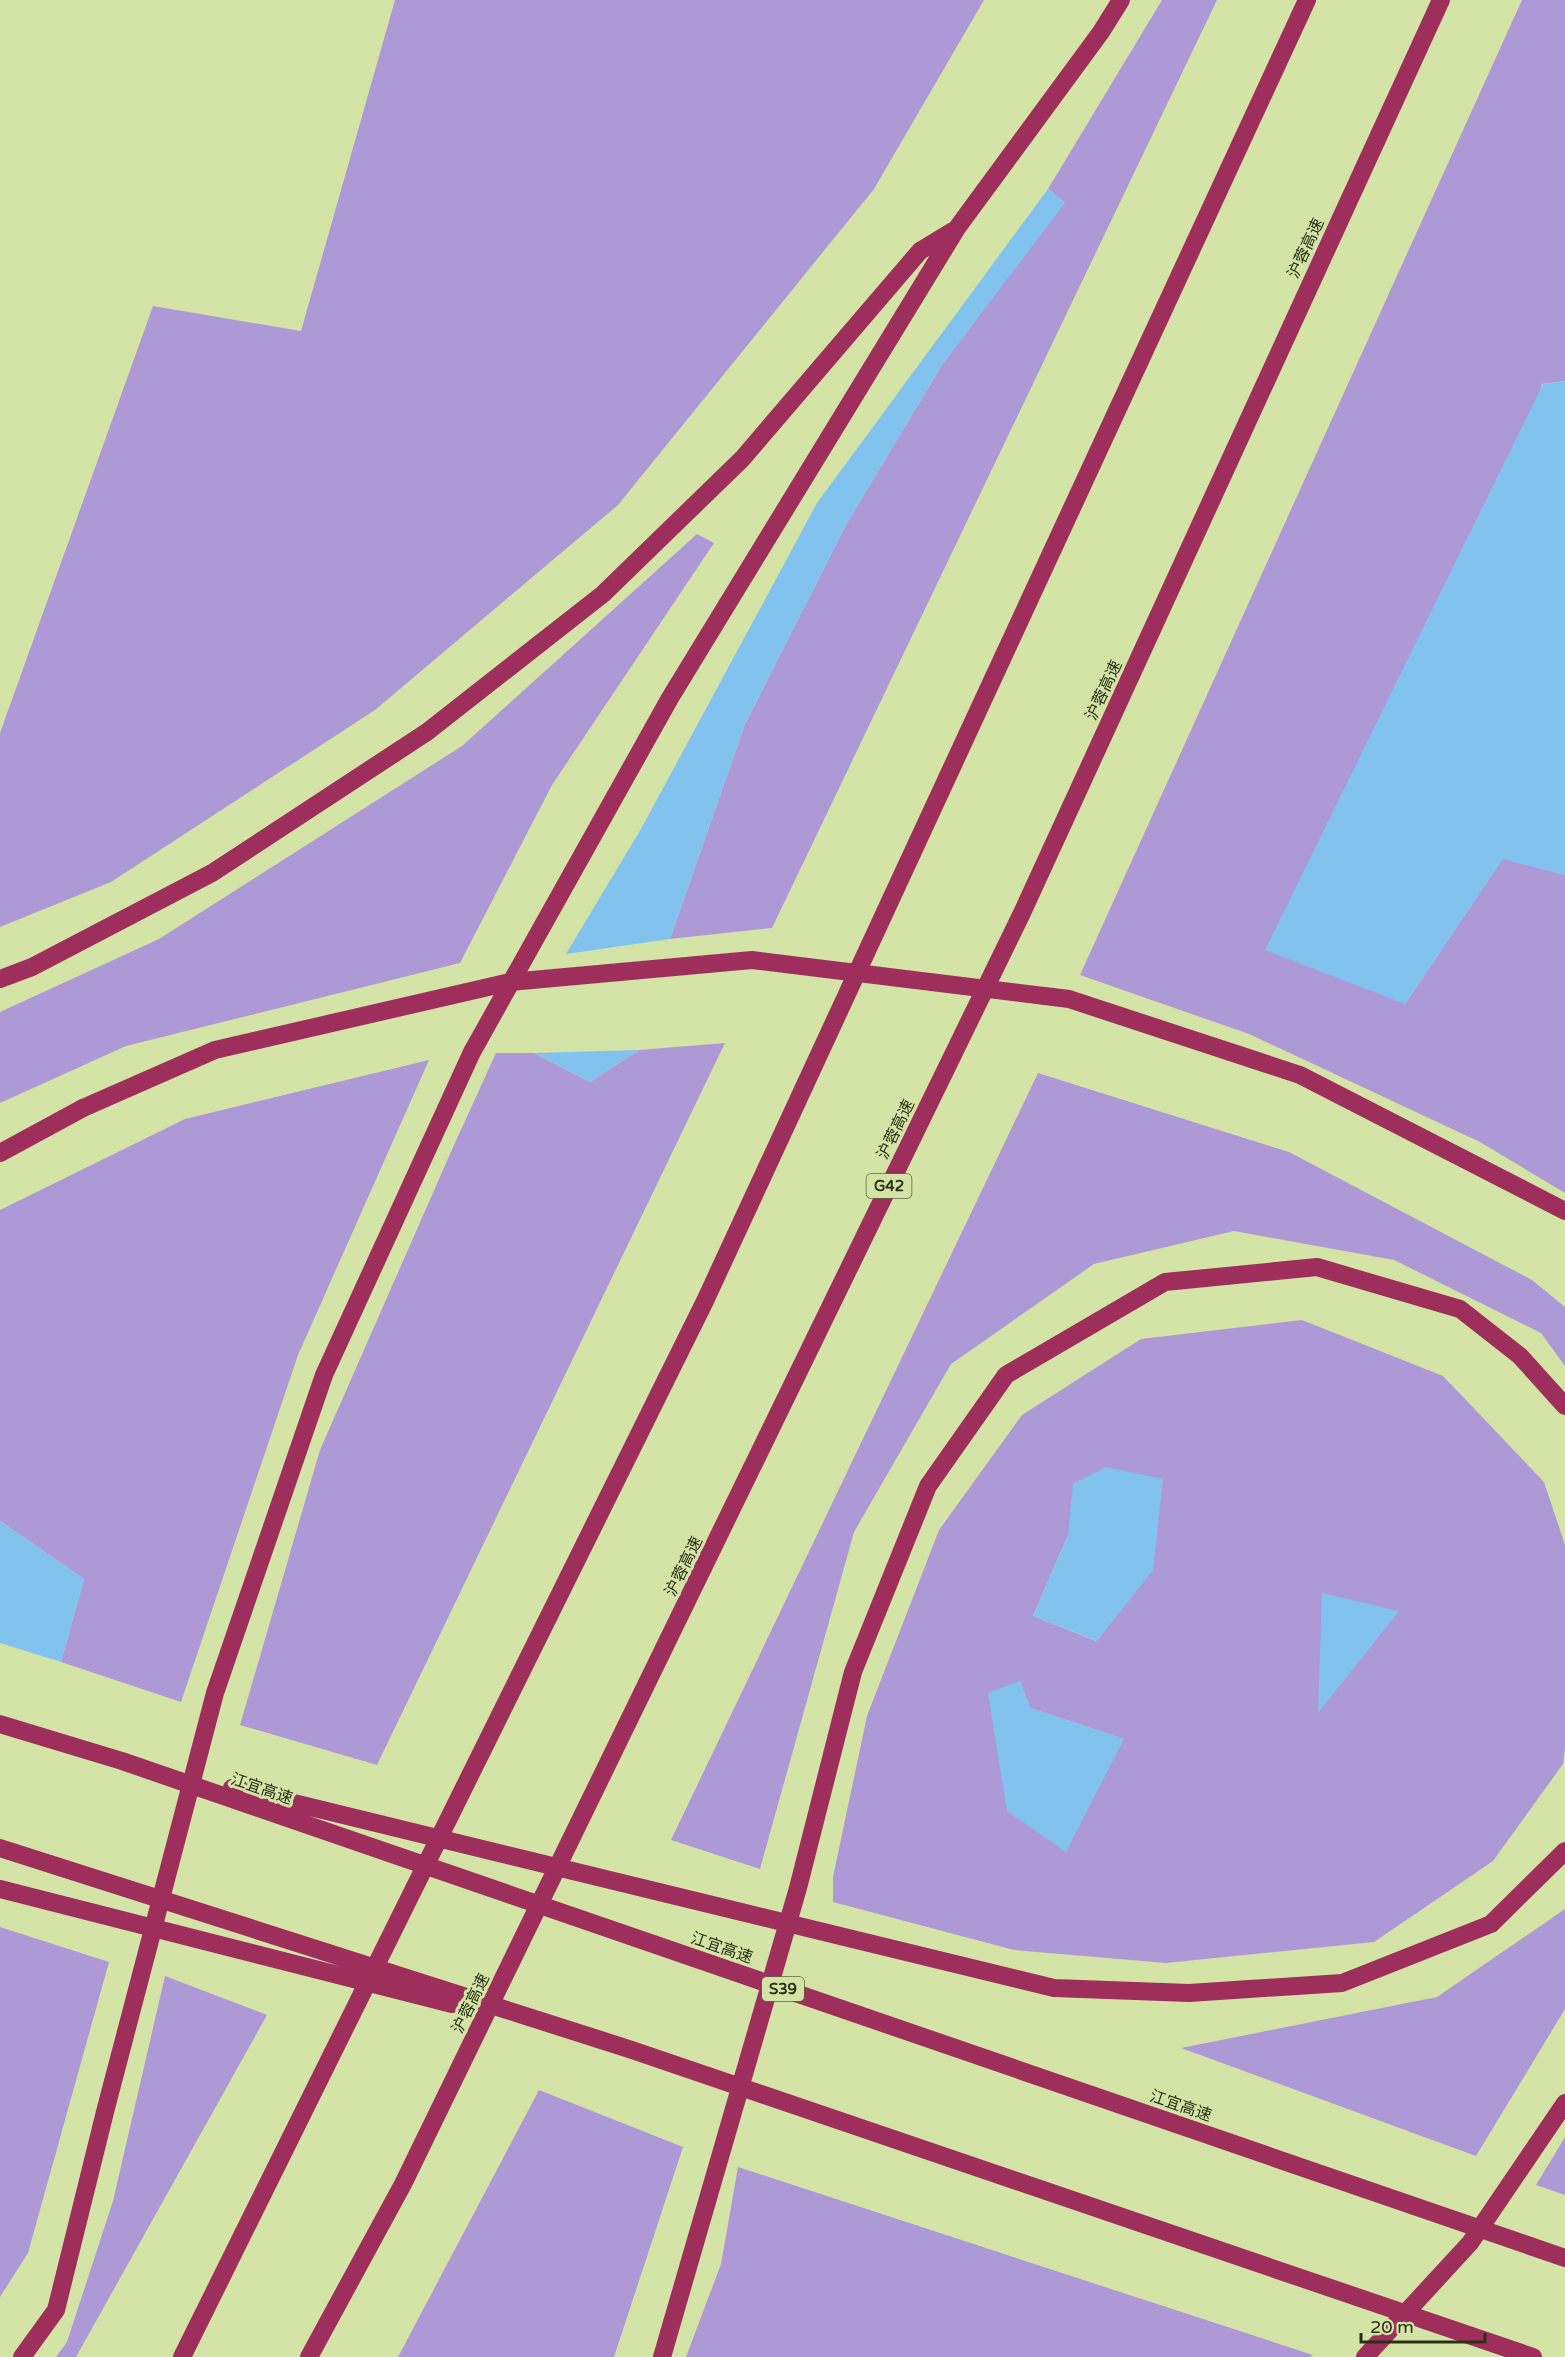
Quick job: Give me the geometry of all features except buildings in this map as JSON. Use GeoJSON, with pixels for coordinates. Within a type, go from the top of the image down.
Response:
{"type":"FeatureCollection","features":[{"type":"Feature","properties":{"kind":"highway"},"geometry":{"type":"LineString","coordinates":[[22,2357],[57,2310],[106,2108],[215,1693],[324,1375],[472,1052],[670,698],[957,228],[1101,32],[1120,0]]}},
{"type":"Feature","properties":{"kind":"highway"},"geometry":{"type":"LineString","coordinates":[[182,2357],[705,1300],[1188,262],[1307,0]]}},
{"type":"Feature","properties":{"kind":"highway","name":"沪蓉高速"},"geometry":{"type":"LineString","coordinates":[[309,2357],[403,2184],[1022,913],[1440,0]]}},
{"type":"Feature","properties":{"kind":"highway"},"geometry":{"type":"LineString","coordinates":[[0,978],[32,967],[212,873],[427,732],[492,682],[603,594],[742,459],[920,251],[957,228]]}},
{"type":"Feature","properties":{"kind":"highway"},"geometry":{"type":"LineString","coordinates":[[0,1154],[84,1108],[215,1050],[510,982],[752,960],[1069,999],[1299,1075],[1565,1211]]}},
{"type":"Feature","properties":{"kind":"highway"},"geometry":{"type":"LineString","coordinates":[[662,2357],[798,1888],[853,1672],[928,1486],[1006,1375],[1165,1282],[1317,1267],[1460,1309],[1520,1356],[1565,1407]]}},
{"type":"Feature","properties":{"kind":"highway","name":"江宜高速"},"geometry":{"type":"LineString","coordinates":[[0,1724],[122,1761],[1565,2258]]}},
{"type":"Feature","properties":{"kind":"highway"},"geometry":{"type":"LineString","coordinates":[[122,1761],[1054,1988],[1189,1993],[1342,1983],[1491,1924],[1565,1851]]}},
{"type":"Feature","properties":{"kind":"highway"},"geometry":{"type":"LineString","coordinates":[[0,1848],[632,2050],[1533,2357]]}},
{"type":"Feature","properties":{"kind":"highway"},"geometry":{"type":"LineString","coordinates":[[0,1889],[632,2050]]}},
{"type":"Feature","properties":{"kind":"highway"},"geometry":{"type":"LineString","coordinates":[[1365,2357],[1470,2243],[1565,2103]]}},
{"type":"Feature","properties":{"kind":"shaded area"},"geometry":{"type":"Polygon","coordinates":[[[395,0],[984,0],[874,189],[618,505],[375,710],[111,882],[0,927],[0,733],[153,306],[301,331],[395,0]]]}},
{"type":"Feature","properties":{"kind":"shaded area"},"geometry":{"type":"Polygon","coordinates":[[[1162,0],[1217,0],[772,928],[670,939],[745,724],[847,523],[942,365],[1064,202],[1048,189],[1162,0]]]}},
{"type":"Feature","properties":{"kind":"shaded area"},"geometry":{"type":"Polygon","coordinates":[[[1522,0],[1565,0],[1565,381],[1542,384],[1405,1004],[1503,858],[1565,875],[1565,1193],[1480,1142],[1249,1034],[1080,975],[1522,0]]]}},
{"type":"Feature","properties":{"kind":"shaded area"},"geometry":{"type":"Polygon","coordinates":[[[697,534],[714,543],[552,785],[460,963],[126,1046],[0,1103],[0,1012],[159,939],[462,746],[697,534]]]}},
{"type":"Feature","properties":{"kind":"shaded area"},"geometry":{"type":"Polygon","coordinates":[[[725,1043],[377,1765],[240,1725],[320,1450],[496,1053],[534,1053],[590,1082],[639,1050],[725,1043]]]}},
{"type":"Feature","properties":{"kind":"shaded area"},"geometry":{"type":"Polygon","coordinates":[[[429,1060],[298,1355],[181,1702],[61,1662],[84,1579],[0,1521],[0,1210],[185,1119],[429,1060]]]}},
{"type":"Feature","properties":{"kind":"shaded area"},"geometry":{"type":"Polygon","coordinates":[[[1038,1073],[1289,1152],[1532,1280],[1565,1307],[1565,1366],[1541,1333],[1394,1260],[1234,1231],[1094,1264],[951,1364],[854,1532],[760,1869],[671,1840],[1038,1073]]]}},
{"type":"Feature","properties":{"kind":"shaded area"},"geometry":{"type":"Polygon","coordinates":[[[1302,1320],[1443,1376],[1544,1482],[1565,1545],[1565,1747],[1563,1764],[1493,1861],[1374,1942],[1166,1963],[1014,1950],[833,1902],[833,1877],[867,1716],[939,1530],[1022,1415],[1141,1339],[1302,1320]],[[1068,1535],[1033,1616],[1096,1641],[1068,1535]],[[1020,1682],[1007,1811],[1124,1739],[1030,1708],[1020,1682]]]}},
{"type":"Feature","properties":{"kind":"shaded area"},"geometry":{"type":"Polygon","coordinates":[[[1565,1909],[1565,2009],[1476,2156],[1181,2048],[1437,1997],[1565,1909]]]}},
{"type":"Feature","properties":{"kind":"shaded area"},"geometry":{"type":"Polygon","coordinates":[[[0,1927],[109,1962],[28,2253],[0,2297],[0,1927]]]}},
{"type":"Feature","properties":{"kind":"shaded area"},"geometry":{"type":"Polygon","coordinates":[[[165,1976],[267,2015],[76,2357],[56,2357],[67,2342],[113,2201],[165,1976]]]}},
{"type":"Feature","properties":{"kind":"shaded area"},"geometry":{"type":"Polygon","coordinates":[[[539,2090],[683,2147],[614,2357],[398,2357],[539,2090]]]}},
{"type":"Feature","properties":{"kind":"shaded area"},"geometry":{"type":"Polygon","coordinates":[[[1565,2137],[1565,2195],[1536,2185],[1565,2137]]]}},
{"type":"Feature","properties":{"kind":"shaded area"},"geometry":{"type":"Polygon","coordinates":[[[738,2167],[1313,2355],[1310,2357],[686,2357],[721,2264],[738,2167]]]}},
{"type":"Feature","properties":{"kind":"water"},"geometry":{"type":"Polygon","coordinates":[[[1048,189],[1065,203],[942,365],[847,523],[745,724],[670,939],[566,954],[641,829],[817,503],[1048,189]]]}},
{"type":"Feature","properties":{"kind":"water"},"geometry":{"type":"Polygon","coordinates":[[[1565,381],[1565,875],[1503,859],[1405,1004],[1265,950],[1543,384],[1565,381]]]}},
{"type":"Feature","properties":{"kind":"water"},"geometry":{"type":"Polygon","coordinates":[[[639,1050],[590,1082],[534,1053],[639,1050]]]}},
{"type":"Feature","properties":{"kind":"water"},"geometry":{"type":"Polygon","coordinates":[[[1106,1467],[1163,1479],[1153,1570],[1097,1641],[1033,1616],[1068,1535],[1073,1484],[1106,1467]]]}},
{"type":"Feature","properties":{"kind":"water"},"geometry":{"type":"Polygon","coordinates":[[[0,1521],[84,1579],[61,1662],[0,1643],[0,1521]]]}},
{"type":"Feature","properties":{"kind":"water"},"geometry":{"type":"Polygon","coordinates":[[[1322,1593],[1399,1611],[1318,1713],[1322,1593]]]}},
{"type":"Feature","properties":{"kind":"water"},"geometry":{"type":"Polygon","coordinates":[[[1020,1681],[1030,1708],[1124,1739],[1066,1852],[1007,1811],[988,1693],[1020,1681]]]}}]}
